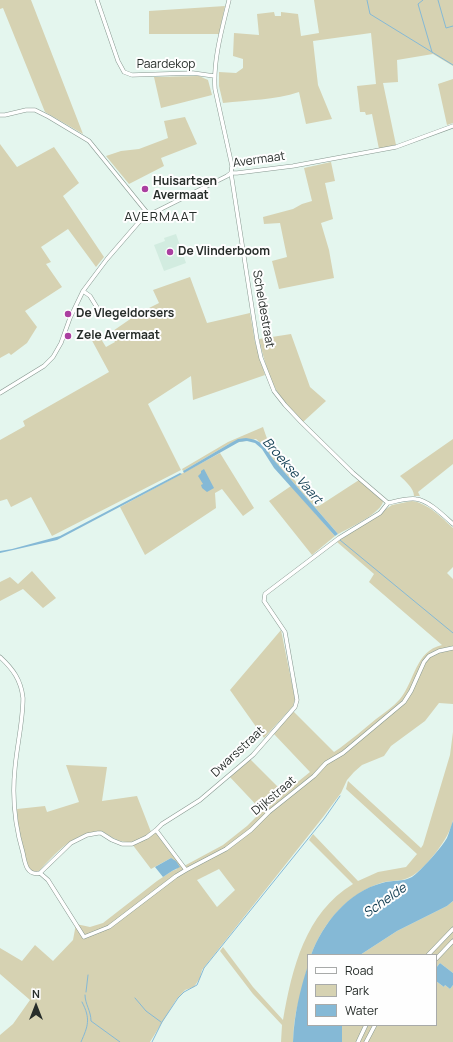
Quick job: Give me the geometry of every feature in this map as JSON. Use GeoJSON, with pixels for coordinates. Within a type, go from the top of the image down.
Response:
{"type":"FeatureCollection","features":[{"type":"Feature","properties":{"kind":"street","name":"Paardekop"},"geometry":{"type":"LineString","coordinates":[[97,0],[118,62],[124,72],[132,75],[193,73],[214,76]]}},
{"type":"Feature","properties":{"kind":"street","name":"Scheldestraat"},"geometry":{"type":"LineString","coordinates":[[229,0],[214,76],[215,89],[230,160],[261,358],[274,391],[285,405],[354,473],[388,503]]}},
{"type":"Feature","properties":{"kind":"street"},"geometry":{"type":"LineString","coordinates":[[0,114],[5,115],[26,110],[35,110],[50,117],[89,141],[95,146],[149,215]]}},
{"type":"Feature","properties":{"kind":"street","name":"Avermaat"},"geometry":{"type":"LineString","coordinates":[[0,393],[44,366],[53,357],[61,343],[70,318],[83,290],[107,259],[138,224],[149,215],[231,173],[294,166],[396,147],[453,126]]}},
{"type":"Feature","properties":{"kind":"street"},"geometry":{"type":"LineString","coordinates":[[83,290],[90,296],[98,309]]}},
{"type":"Feature","properties":{"kind":"street"},"geometry":{"type":"LineString","coordinates":[[388,503],[410,499],[422,500],[446,517],[453,524]]}},
{"type":"Feature","properties":{"kind":"street","name":"Dwarsstraat"},"geometry":{"type":"LineString","coordinates":[[40,873],[71,843],[82,837],[98,833],[122,844],[132,844],[142,840],[162,824],[200,800],[253,755],[296,705],[298,697],[287,638],[283,629],[264,600],[266,594],[339,538],[380,512],[388,503]]}},
{"type":"Feature","properties":{"kind":"street","name":"Dijkstraat"},"geometry":{"type":"LineString","coordinates":[[40,873],[48,880],[84,937],[109,927],[162,886],[186,870],[215,856],[236,841],[314,776],[326,763],[343,753],[404,702],[408,697],[424,662],[429,656],[439,650],[453,648]]}},
{"type":"Feature","properties":{"kind":"street"},"geometry":{"type":"LineString","coordinates":[[0,657],[16,673],[22,691],[23,705],[14,770],[15,813],[25,864],[34,874],[40,873]]}},
{"type":"Feature","properties":{"kind":"street"},"geometry":{"type":"LineString","coordinates":[[156,830],[186,870]]}},
{"type":"Feature","properties":{"kind":"street"},"geometry":{"type":"LineString","coordinates":[[429,954],[453,929]]}},
{"type":"Feature","properties":{"kind":"street"},"geometry":{"type":"LineString","coordinates":[[437,958],[453,941]]}},
{"type":"Feature","properties":{"kind":"street"},"geometry":{"type":"LineString","coordinates":[[358,1042],[366,1026]]}},
{"type":"Feature","properties":{"kind":"street"},"geometry":{"type":"LineString","coordinates":[[366,1042],[374,1026]]}},
{"type":"Feature","properties":{"kind":"shaded area","name":"De Vlinderboom"},"geometry":{"type":"Polygon","coordinates":[[[176,234],[186,263],[164,271],[154,245],[165,241],[164,238],[176,234]]]}},
{"type":"Feature","properties":{"kind":"green space"},"geometry":{"type":"Polygon","coordinates":[[[0,0],[31,0],[83,134],[45,112],[3,8],[0,9],[0,0]]]}},
{"type":"Feature","properties":{"kind":"green space"},"geometry":{"type":"Polygon","coordinates":[[[314,0],[453,0],[453,66],[433,54],[397,60],[398,82],[383,83],[396,145],[379,149],[372,114],[366,115],[365,112],[360,112],[357,86],[376,84],[371,33],[313,41],[318,85],[332,119],[306,124],[299,92],[271,98],[223,103],[219,86],[219,72],[236,73],[243,68],[243,59],[233,56],[234,33],[259,35],[257,14],[274,12],[275,16],[281,16],[281,12],[298,14],[301,36],[319,33],[314,0]]]}},
{"type":"Feature","properties":{"kind":"green space"},"geometry":{"type":"Polygon","coordinates":[[[225,6],[219,34],[149,34],[149,11],[225,6]]]}},
{"type":"Feature","properties":{"kind":"green space"},"geometry":{"type":"Polygon","coordinates":[[[199,76],[208,80],[212,95],[161,108],[154,77],[199,76]]]}},
{"type":"Feature","properties":{"kind":"green space"},"geometry":{"type":"Polygon","coordinates":[[[453,79],[453,123],[447,125],[438,84],[453,79]]]}},
{"type":"Feature","properties":{"kind":"green space"},"geometry":{"type":"Polygon","coordinates":[[[185,117],[197,144],[161,158],[164,166],[129,184],[106,156],[121,151],[139,149],[168,138],[164,121],[185,117]]]}},
{"type":"Feature","properties":{"kind":"green space"},"geometry":{"type":"Polygon","coordinates":[[[0,144],[17,167],[54,147],[79,183],[63,196],[104,257],[96,267],[68,229],[41,247],[51,262],[46,264],[62,287],[25,311],[37,327],[27,343],[11,355],[9,353],[0,358],[0,144]]]}},
{"type":"Feature","properties":{"kind":"green space"},"geometry":{"type":"Polygon","coordinates":[[[331,162],[335,181],[325,183],[333,219],[321,223],[329,250],[334,278],[279,289],[272,261],[287,257],[280,223],[264,224],[263,217],[293,209],[312,201],[304,168],[331,162]]]}},
{"type":"Feature","properties":{"kind":"green space"},"geometry":{"type":"Polygon","coordinates":[[[190,277],[207,323],[250,313],[255,342],[265,375],[193,400],[191,376],[148,404],[181,470],[52,536],[31,497],[11,507],[7,499],[0,501],[0,440],[25,426],[23,421],[109,372],[89,335],[96,331],[106,347],[115,342],[110,333],[139,313],[159,303],[153,290],[190,277]]]}},
{"type":"Feature","properties":{"kind":"green space"},"geometry":{"type":"Polygon","coordinates":[[[291,334],[310,387],[326,401],[303,422],[285,403],[272,382],[259,339],[291,334]]]}},
{"type":"Feature","properties":{"kind":"green space"},"geometry":{"type":"Polygon","coordinates":[[[263,427],[274,454],[295,481],[319,506],[359,480],[383,501],[381,505],[364,520],[338,534],[273,459],[264,446],[256,439],[229,444],[183,471],[182,469],[228,442],[263,427]]]}},
{"type":"Feature","properties":{"kind":"green space"},"geometry":{"type":"Polygon","coordinates":[[[453,439],[453,464],[418,492],[420,496],[414,496],[411,487],[400,476],[453,439]]]}},
{"type":"Feature","properties":{"kind":"green space"},"geometry":{"type":"Polygon","coordinates":[[[220,453],[254,508],[243,516],[222,489],[215,493],[216,508],[145,555],[120,507],[220,453]]]}},
{"type":"Feature","properties":{"kind":"green space"},"geometry":{"type":"Polygon","coordinates":[[[291,486],[335,536],[312,555],[269,501],[291,486]]]}},
{"type":"Feature","properties":{"kind":"green space"},"geometry":{"type":"Polygon","coordinates":[[[412,501],[418,502],[429,508],[453,528],[453,567],[447,573],[453,579],[453,704],[439,703],[425,721],[391,746],[384,756],[362,765],[354,772],[347,780],[341,793],[323,817],[202,970],[200,978],[194,987],[185,990],[176,1000],[150,1042],[0,1042],[0,1035],[13,1024],[30,1000],[0,974],[0,948],[22,961],[35,945],[53,961],[73,940],[76,924],[90,927],[103,923],[157,881],[177,869],[171,858],[151,869],[132,844],[156,830],[184,866],[223,845],[247,826],[262,811],[228,775],[249,758],[284,793],[310,772],[273,733],[292,710],[334,752],[397,702],[405,692],[416,668],[426,653],[433,648],[442,645],[369,582],[374,574],[337,542],[392,505],[412,501]],[[219,869],[197,880],[217,907],[235,890],[219,869]]]}},
{"type":"Feature","properties":{"kind":"green space"},"geometry":{"type":"Polygon","coordinates":[[[32,571],[56,598],[43,608],[23,589],[0,601],[0,582],[10,577],[18,584],[32,571]]]}},
{"type":"Feature","properties":{"kind":"green space"},"geometry":{"type":"Polygon","coordinates":[[[281,630],[295,699],[293,706],[264,738],[230,690],[281,630]]]}},
{"type":"Feature","properties":{"kind":"green space"},"geometry":{"type":"Polygon","coordinates":[[[453,732],[453,820],[448,835],[430,860],[416,873],[407,879],[384,882],[357,894],[329,921],[311,954],[307,954],[307,969],[296,1012],[293,1042],[281,1042],[282,1025],[253,994],[220,951],[223,947],[253,987],[283,1020],[296,962],[312,926],[323,910],[337,896],[353,884],[309,840],[313,834],[358,881],[378,872],[406,867],[417,854],[346,789],[348,781],[421,848],[450,755],[453,732]]]}},
{"type":"Feature","properties":{"kind":"green space"},"geometry":{"type":"Polygon","coordinates":[[[66,765],[107,767],[102,801],[137,796],[151,832],[132,842],[115,839],[102,831],[82,835],[66,845],[38,872],[34,873],[27,865],[18,828],[17,809],[45,806],[47,812],[79,802],[66,765]]]}},
{"type":"Feature","properties":{"kind":"green space"},"geometry":{"type":"Polygon","coordinates":[[[453,901],[453,973],[440,963],[437,967],[437,954],[362,954],[397,931],[447,906],[453,901]]]}},
{"type":"Feature","properties":{"kind":"green space"},"geometry":{"type":"Polygon","coordinates":[[[437,982],[450,989],[453,985],[453,1042],[342,1042],[342,1026],[437,1026],[437,982]]]}},
{"type":"Feature","properties":{"kind":"water"},"geometry":{"type":"Polygon","coordinates":[[[246,438],[256,440],[262,444],[273,459],[338,534],[335,536],[274,468],[262,449],[255,443],[247,441],[239,442],[184,473],[183,471],[229,444],[238,439],[246,438]]]}},
{"type":"Feature","properties":{"kind":"water"},"geometry":{"type":"Polygon","coordinates":[[[204,469],[214,488],[207,492],[202,488],[201,485],[203,484],[198,476],[204,469]]]}},
{"type":"Feature","properties":{"kind":"water"},"geometry":{"type":"Polygon","coordinates":[[[180,473],[182,474],[57,540],[0,553],[0,551],[60,536],[180,473]]]}},
{"type":"Feature","properties":{"kind":"water","name":"Schelde"},"geometry":{"type":"Polygon","coordinates":[[[453,821],[453,901],[447,906],[397,931],[362,954],[311,954],[322,932],[338,910],[348,901],[370,887],[386,882],[405,880],[412,877],[431,859],[447,838],[453,821]]]}},
{"type":"Feature","properties":{"kind":"water"},"geometry":{"type":"Polygon","coordinates":[[[171,858],[176,861],[180,867],[163,877],[155,867],[171,858]]]}},
{"type":"Feature","properties":{"kind":"water"},"geometry":{"type":"Polygon","coordinates":[[[440,963],[453,973],[453,985],[450,989],[437,982],[437,967],[440,963]]]}},
{"type":"Feature","properties":{"kind":"water"},"geometry":{"type":"Polygon","coordinates":[[[307,968],[307,1026],[342,1026],[342,1042],[293,1042],[302,984],[307,968]]]}},
{"type":"Feature","properties":{"kind":"waterway"},"geometry":{"type":"LineString","coordinates":[[367,0],[370,14],[453,65]]}},
{"type":"Feature","properties":{"kind":"waterway"},"geometry":{"type":"LineString","coordinates":[[423,0],[418,4],[432,52]]}},
{"type":"Feature","properties":{"kind":"waterway"},"geometry":{"type":"LineString","coordinates":[[438,0],[446,28],[453,26]]}},
{"type":"Feature","properties":{"kind":"waterway","name":"Broekse Vaart"},"geometry":{"type":"LineString","coordinates":[[340,540],[453,633]]}},
{"type":"Feature","properties":{"kind":"waterway"},"geometry":{"type":"LineString","coordinates":[[152,1042],[162,1022],[178,998],[184,992],[197,985],[204,968],[324,819],[340,796]]}},
{"type":"Feature","properties":{"kind":"waterway"},"geometry":{"type":"LineString","coordinates":[[86,992],[88,975]]}},
{"type":"Feature","properties":{"kind":"waterway"},"geometry":{"type":"LineString","coordinates":[[85,995],[91,1021],[120,1042]]}},
{"type":"Feature","properties":{"kind":"waterway"},"geometry":{"type":"LineString","coordinates":[[135,998],[146,1011],[161,1022]]}},
{"type":"Feature","properties":{"kind":"waterway"},"geometry":{"type":"LineString","coordinates":[[81,1042],[88,1022],[87,1013],[82,1002]]}},
{"type":"Feature","properties":{"kind":"place","name":"Huisartsen Avermaat"},"geometry":{"type":"Point","coordinates":[145,189]}},
{"type":"Feature","properties":{"kind":"place","name":"De Vlinderboom"},"geometry":{"type":"Point","coordinates":[170,252]}},
{"type":"Feature","properties":{"kind":"place","name":"De Vlegeldorsers"},"geometry":{"type":"Point","coordinates":[68,314]}},
{"type":"Feature","properties":{"kind":"place","name":"Zele Avermaat"},"geometry":{"type":"Point","coordinates":[68,336]}},
{"type":"Feature","properties":{"kind":"district","name":"AVERMAAT"},"geometry":{"type":"Point","coordinates":[161,217]}}]}
